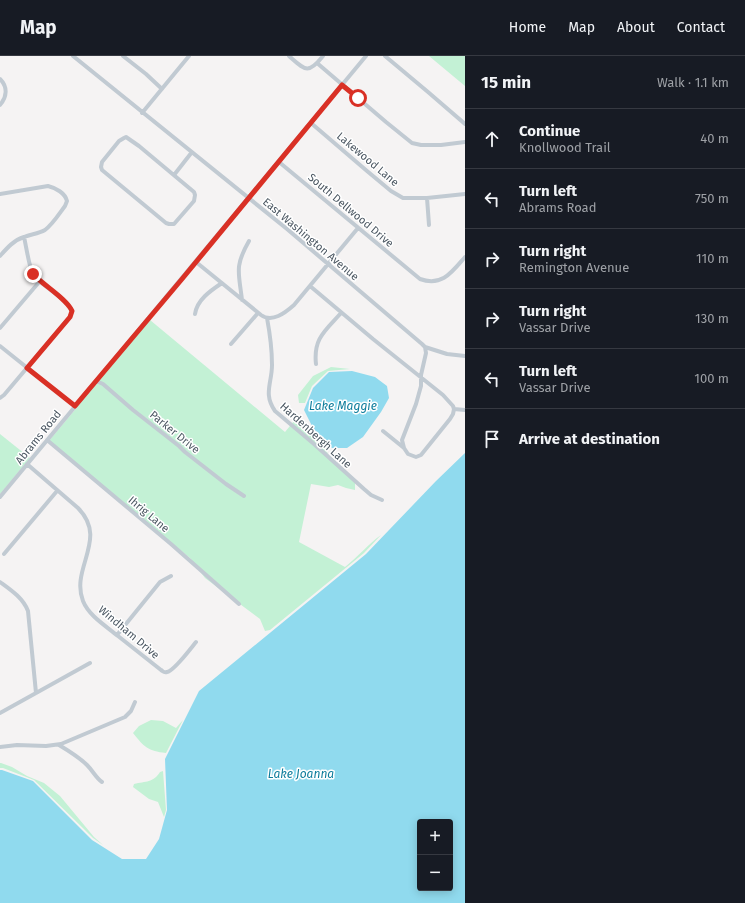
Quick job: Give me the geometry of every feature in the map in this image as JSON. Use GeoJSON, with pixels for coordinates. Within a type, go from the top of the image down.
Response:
{"type":"FeatureCollection","features":[{"type":"Feature","properties":{"kind":"street","name":"East Washington Avenue"},"geometry":{"type":"LineString","coordinates":[[73,56],[287,229],[425,347]]}},
{"type":"Feature","properties":{"kind":"street"},"geometry":{"type":"LineString","coordinates":[[123,56],[162,89]]}},
{"type":"Feature","properties":{"kind":"street"},"geometry":{"type":"LineString","coordinates":[[142,112],[189,56]]}},
{"type":"Feature","properties":{"kind":"street"},"geometry":{"type":"LineString","coordinates":[[289,56],[305,68],[310,68],[323,56]]}},
{"type":"Feature","properties":{"kind":"street","name":"Abrams Road"},"geometry":{"type":"LineString","coordinates":[[0,497],[366,56]]}},
{"type":"Feature","properties":{"kind":"street"},"geometry":{"type":"LineString","coordinates":[[385,56],[465,124]]}},
{"type":"Feature","properties":{"kind":"street"},"geometry":{"type":"LineString","coordinates":[[317,63],[412,143],[441,145],[465,142]]}},
{"type":"Feature","properties":{"kind":"street"},"geometry":{"type":"LineString","coordinates":[[0,79],[4,83],[6,91],[5,98],[0,105]]}},
{"type":"Feature","properties":{"kind":"street","name":"Lakewood Lane"},"geometry":{"type":"LineString","coordinates":[[311,122],[367,171],[399,196],[406,199],[465,194]]}},
{"type":"Feature","properties":{"kind":"street"},"geometry":{"type":"LineString","coordinates":[[126,138],[139,146],[174,175],[192,191],[195,195],[195,199],[172,225],[166,223],[102,170],[101,165],[119,141],[126,138]]}},
{"type":"Feature","properties":{"kind":"street"},"geometry":{"type":"LineString","coordinates":[[174,175],[192,152]]}},
{"type":"Feature","properties":{"kind":"street","name":"South Dellwood Drive"},"geometry":{"type":"LineString","coordinates":[[279,162],[420,279],[435,281],[440,280],[449,275],[465,257]]}},
{"type":"Feature","properties":{"kind":"street"},"geometry":{"type":"LineString","coordinates":[[0,194],[48,186],[56,188],[67,201],[65,206],[45,229],[13,243],[0,256]]}},
{"type":"Feature","properties":{"kind":"street"},"geometry":{"type":"LineString","coordinates":[[427,198],[429,225]]}},
{"type":"Feature","properties":{"kind":"street"},"geometry":{"type":"LineString","coordinates":[[196,262],[258,313],[267,318],[278,316],[288,311],[299,300],[358,228]]}},
{"type":"Feature","properties":{"kind":"street"},"geometry":{"type":"LineString","coordinates":[[0,398],[70,317],[72,311],[68,304],[33,274],[24,237]]}},
{"type":"Feature","properties":{"kind":"street"},"geometry":{"type":"LineString","coordinates":[[242,301],[238,274],[239,264],[248,241]]}},
{"type":"Feature","properties":{"kind":"street"},"geometry":{"type":"LineString","coordinates":[[0,328],[40,281]]}},
{"type":"Feature","properties":{"kind":"street"},"geometry":{"type":"LineString","coordinates":[[195,314],[196,308],[201,300],[222,283]]}},
{"type":"Feature","properties":{"kind":"street"},"geometry":{"type":"LineString","coordinates":[[310,286],[445,397],[453,406],[453,414],[418,457],[408,454],[404,448],[383,431]]}},
{"type":"Feature","properties":{"kind":"street"},"geometry":{"type":"LineString","coordinates":[[231,344],[258,313]]}},
{"type":"Feature","properties":{"kind":"street"},"geometry":{"type":"LineString","coordinates":[[316,364],[316,350],[319,339],[341,313]]}},
{"type":"Feature","properties":{"kind":"street","name":"Hardenbergh Lane"},"geometry":{"type":"LineString","coordinates":[[267,318],[272,365],[269,394],[273,408],[371,495],[382,500]]}},
{"type":"Feature","properties":{"kind":"street"},"geometry":{"type":"LineString","coordinates":[[0,346],[75,406]]}},
{"type":"Feature","properties":{"kind":"street"},"geometry":{"type":"LineString","coordinates":[[404,448],[402,440],[420,393],[421,378],[426,353],[425,347],[447,354],[465,356]]}},
{"type":"Feature","properties":{"kind":"street","name":"Parker Drive"},"geometry":{"type":"LineString","coordinates":[[96,381],[103,384],[133,410],[226,484],[244,496]]}},
{"type":"Feature","properties":{"kind":"street"},"geometry":{"type":"LineString","coordinates":[[454,409],[465,410]]}},
{"type":"Feature","properties":{"kind":"street","name":"Ihrig Lane"},"geometry":{"type":"LineString","coordinates":[[47,440],[171,544],[239,604]]}},
{"type":"Feature","properties":{"kind":"street","name":"Windham Drive"},"geometry":{"type":"LineString","coordinates":[[27,464],[82,512],[88,522],[90,528],[90,540],[84,566],[81,592],[84,602],[91,613],[165,672],[173,668],[196,642]]}},
{"type":"Feature","properties":{"kind":"street"},"geometry":{"type":"LineString","coordinates":[[4,554],[57,491]]}},
{"type":"Feature","properties":{"kind":"street"},"geometry":{"type":"LineString","coordinates":[[117,635],[160,582],[171,576]]}},
{"type":"Feature","properties":{"kind":"street"},"geometry":{"type":"LineString","coordinates":[[0,582],[24,602],[28,611],[36,693]]}},
{"type":"Feature","properties":{"kind":"street"},"geometry":{"type":"LineString","coordinates":[[0,713],[90,663]]}},
{"type":"Feature","properties":{"kind":"street"},"geometry":{"type":"LineString","coordinates":[[0,747],[10,745],[58,745],[125,717],[131,712],[135,702]]}},
{"type":"Feature","properties":{"kind":"street"},"geometry":{"type":"LineString","coordinates":[[58,745],[69,751],[86,764],[102,782]]}},
{"type":"Feature","properties":{"kind":"green space"},"geometry":{"type":"Polygon","coordinates":[[[429,56],[465,56],[465,86],[429,56]]]}},
{"type":"Feature","properties":{"kind":"green space"},"geometry":{"type":"Polygon","coordinates":[[[150,320],[285,432],[294,421],[304,420],[332,461],[355,479],[355,490],[338,485],[329,487],[311,484],[299,542],[345,567],[381,535],[364,553],[270,630],[265,631],[260,619],[205,578],[190,558],[48,442],[150,320]]]}},
{"type":"Feature","properties":{"kind":"green space"},"geometry":{"type":"Polygon","coordinates":[[[331,367],[350,369],[328,371],[312,386],[305,403],[299,403],[298,395],[313,376],[331,367]]]}},
{"type":"Feature","properties":{"kind":"green space"},"geometry":{"type":"Polygon","coordinates":[[[0,434],[30,458],[0,494],[0,434]]]}},
{"type":"Feature","properties":{"kind":"green space"},"geometry":{"type":"Polygon","coordinates":[[[151,720],[163,721],[176,728],[183,720],[166,753],[147,748],[133,733],[139,726],[151,720]]]}},
{"type":"Feature","properties":{"kind":"green space"},"geometry":{"type":"Polygon","coordinates":[[[0,763],[12,767],[27,776],[44,783],[60,796],[94,837],[103,845],[93,838],[34,780],[0,768],[0,763]]]}},
{"type":"Feature","properties":{"kind":"green space"},"geometry":{"type":"Polygon","coordinates":[[[163,771],[166,810],[164,817],[158,802],[149,799],[133,787],[134,784],[152,780],[163,771]]]}},
{"type":"Feature","properties":{"kind":"water","name":"Lake Maggie"},"geometry":{"type":"Polygon","coordinates":[[[352,371],[375,377],[387,386],[389,398],[363,437],[347,448],[332,448],[313,428],[304,410],[313,388],[329,372],[352,371]]]}},
{"type":"Feature","properties":{"kind":"water","name":"Lake Joanna"},"geometry":{"type":"Polygon","coordinates":[[[465,453],[465,903],[0,903],[0,770],[33,781],[92,840],[122,859],[146,859],[159,839],[167,810],[165,759],[199,691],[366,554],[465,453]]]}},
{"type":"Feature","properties":{"kind":"route"},"geometry":{"type":"LineString","coordinates":[[33,274],[68,304],[72,311],[70,317],[27,368],[75,406],[342,85],[358,98]]}}]}
